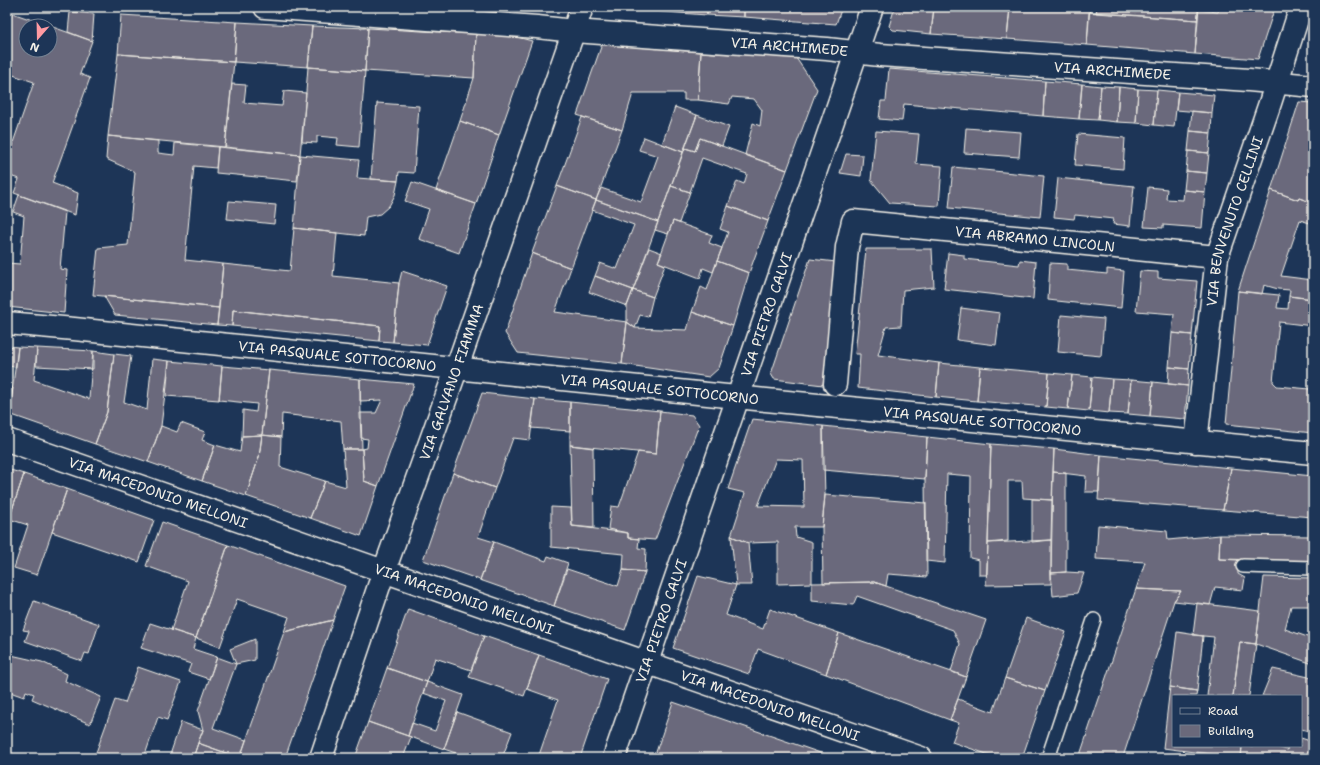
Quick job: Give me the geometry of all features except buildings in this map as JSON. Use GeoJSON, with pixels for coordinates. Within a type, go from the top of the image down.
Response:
{"type":"FeatureCollection","features":[{"type":"Feature","properties":{"kind":"street","name":"VIA ARCHIMEDE"},"geometry":{"type":"LineString","coordinates":[[265,7],[537,27],[880,55],[1241,79],[1313,86]]}},
{"type":"Feature","properties":{"kind":"street","name":"VIA GALVANO FIAMMA"},"geometry":{"type":"LineString","coordinates":[[321,758],[384,571],[457,367],[582,7]]}},
{"type":"Feature","properties":{"kind":"street","name":"VIA PIETRO CALVI"},"geometry":{"type":"LineString","coordinates":[[614,758],[872,7]]}},
{"type":"Feature","properties":{"kind":"street","name":"VIA BENVENUTO CELLINI"},"geometry":{"type":"LineString","coordinates":[[1196,442],[1217,257],[1301,7]]}},
{"type":"Feature","properties":{"kind":"street","name":"VIA ABRAMO LINCOLN"},"geometry":{"type":"LineString","coordinates":[[835,384],[847,247],[853,221],[1217,257]]}},
{"type":"Feature","properties":{"kind":"street","name":"VIA PASQUALE SOTTOCORNO"},"geometry":{"type":"LineString","coordinates":[[7,323],[74,328],[737,397],[1313,453]]}},
{"type":"Feature","properties":{"kind":"street","name":"VIA MACEDONIO MELLONI"},"geometry":{"type":"LineString","coordinates":[[7,440],[921,758]]}},
{"type":"Feature","properties":{"kind":"lane"},"geometry":{"type":"LineString","coordinates":[[1243,566],[1313,568]]}},
{"type":"Feature","properties":{"kind":"lane"},"geometry":{"type":"LineString","coordinates":[[1048,758],[1094,620]]}}]}
